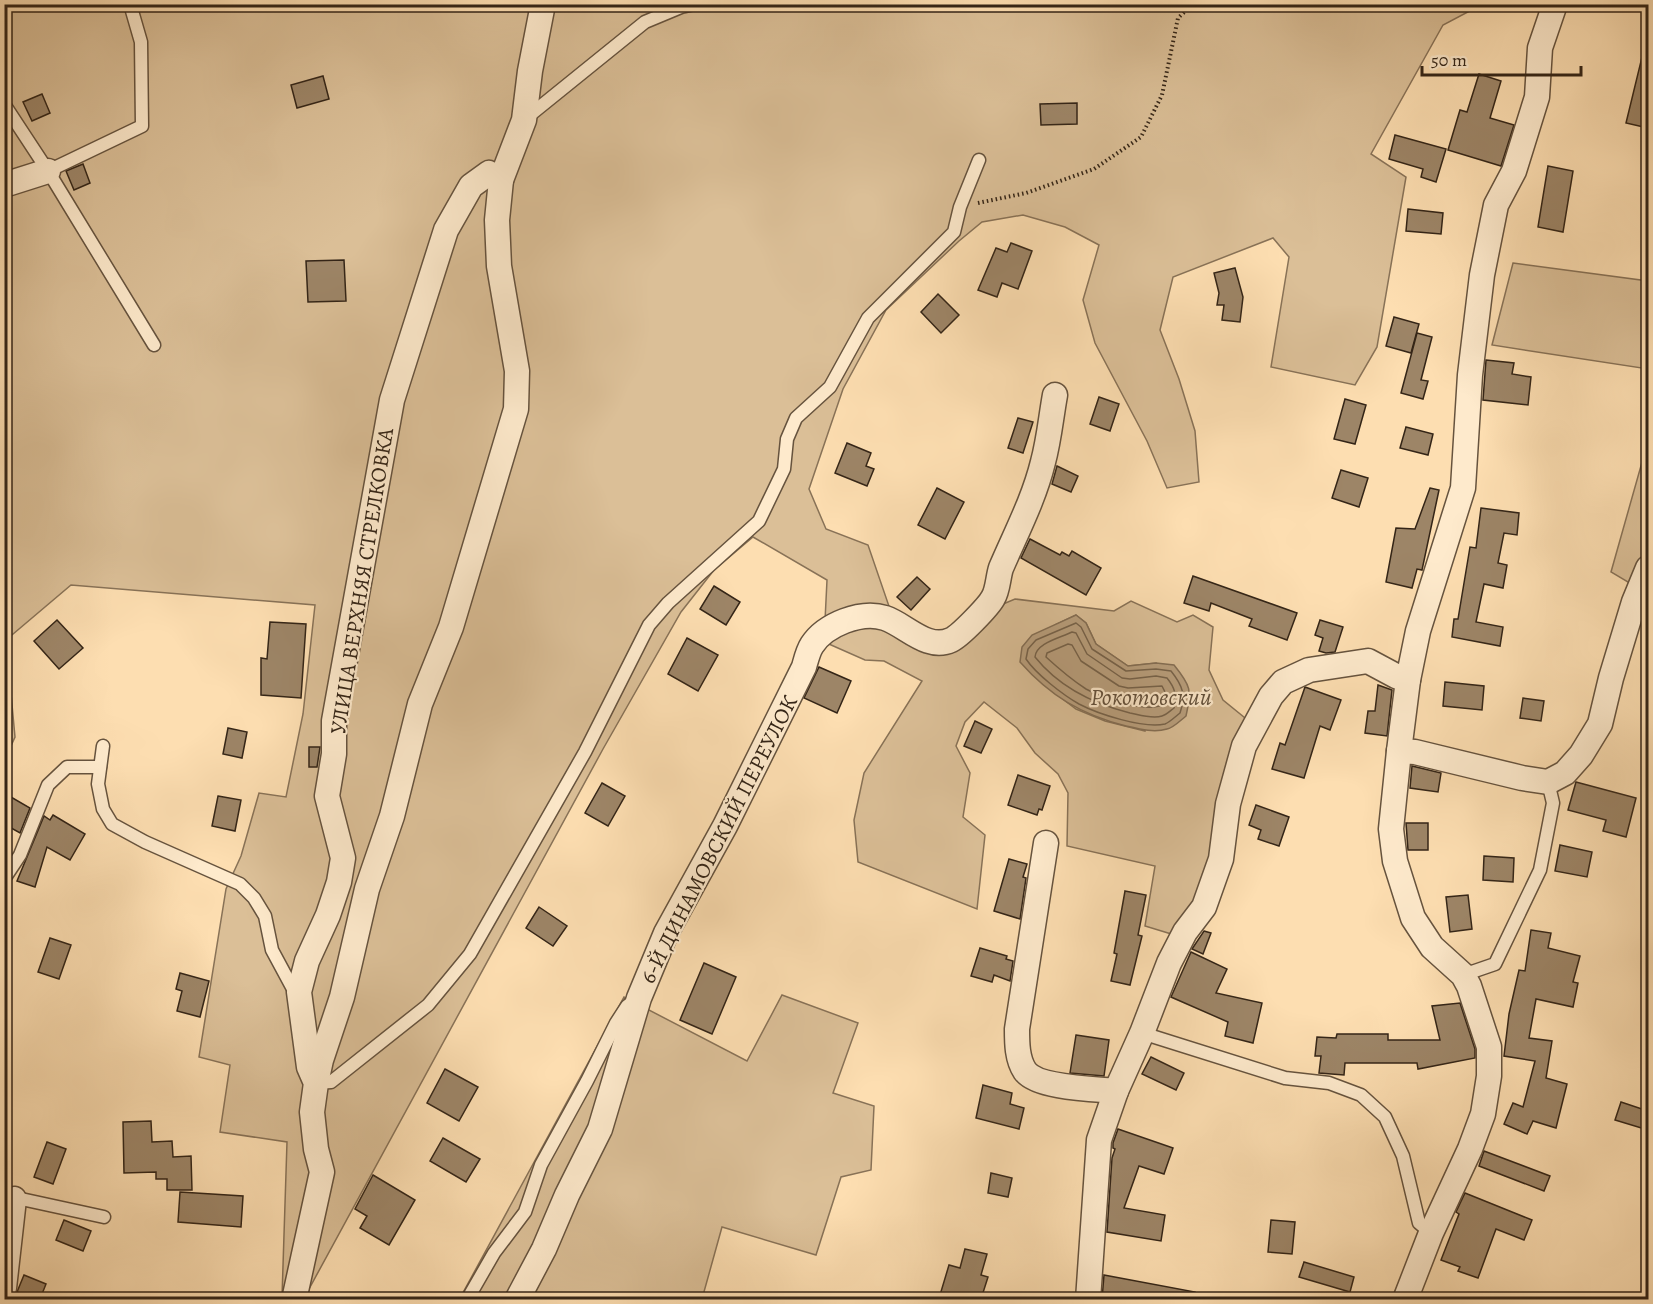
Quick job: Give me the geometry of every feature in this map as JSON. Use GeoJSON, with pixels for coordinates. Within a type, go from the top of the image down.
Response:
{"type":"FeatureCollection","features":[{"type":"Feature","properties":{"kind":"street"},"geometry":{"type":"LineString","coordinates":[[316,1083],[321,1060],[342,997],[367,889],[392,816],[420,704],[451,627],[516,409],[518,371],[500,266],[497,220],[501,180],[524,120],[530,71],[543,4]]}},
{"type":"Feature","properties":{"kind":"street"},"geometry":{"type":"LineString","coordinates":[[1405,1299],[1431,1233],[1470,1149],[1487,1094],[1489,1047],[1469,986],[1463,975],[1432,946],[1413,918],[1395,861],[1391,829],[1399,751],[1408,680],[1418,631],[1463,488],[1470,375],[1481,286],[1496,205],[1514,171],[1537,97],[1540,48],[1555,4]]}},
{"type":"Feature","properties":{"kind":"street"},"geometry":{"type":"LineString","coordinates":[[4,184],[48,171]]}},
{"type":"Feature","properties":{"kind":"street","name":"УЛИЦА ВЕРХНЯЯ СТРЕЛКОВКА"},"geometry":{"type":"LineString","coordinates":[[294,1299],[322,1172],[316,1149],[312,1112],[316,1083],[309,1067],[299,992],[307,961],[328,915],[339,882],[343,858],[327,796],[334,754],[334,721],[392,400],[446,230],[471,186],[489,173],[501,180]]}},
{"type":"Feature","properties":{"kind":"street","name":"6-Й ДИНАМОВСКИЙ ПЕРЕУЛОК"},"geometry":{"type":"LineString","coordinates":[[517,1299],[544,1249],[567,1195],[600,1129],[639,998],[666,933],[725,826],[804,667],[812,645],[826,631],[850,619],[870,616],[885,618],[924,639],[940,643],[951,641],[966,629],[993,598],[1000,572],[1034,492],[1044,461],[1055,395]]}},
{"type":"Feature","properties":{"kind":"street"},"geometry":{"type":"LineString","coordinates":[[1399,751],[1415,752],[1522,778],[1548,782],[1565,772],[1581,755],[1600,724],[1634,602],[1648,568]]}},
{"type":"Feature","properties":{"kind":"street"},"geometry":{"type":"LineString","coordinates":[[1088,1299],[1099,1140],[1116,1091],[1142,1034],[1169,963],[1185,932],[1203,907],[1221,859],[1228,804],[1244,746],[1271,696],[1283,682],[1309,670],[1368,661],[1408,680]]}},
{"type":"Feature","properties":{"kind":"street"},"geometry":{"type":"LineString","coordinates":[[1047,843],[1017,1029],[1017,1048],[1025,1071],[1037,1081],[1116,1091]]}},
{"type":"Feature","properties":{"kind":"street"},"geometry":{"type":"LineString","coordinates":[[4,1288],[9,1196]]}},
{"type":"Feature","properties":{"kind":"lane"},"geometry":{"type":"LineString","coordinates":[[48,171],[142,126],[141,42],[130,4]]}},
{"type":"Feature","properties":{"kind":"lane"},"geometry":{"type":"LineString","coordinates":[[524,120],[645,22],[681,7],[695,4]]}},
{"type":"Feature","properties":{"kind":"lane"},"geometry":{"type":"LineString","coordinates":[[4,104],[48,171],[154,345]]}},
{"type":"Feature","properties":{"kind":"lane"},"geometry":{"type":"LineString","coordinates":[[316,1083],[331,1082],[428,1005],[470,954],[585,752],[649,625],[668,603],[759,521],[784,468],[787,439],[796,418],[830,387],[868,318],[954,232],[960,207],[980,160]]}},
{"type":"Feature","properties":{"kind":"lane"},"geometry":{"type":"LineString","coordinates":[[103,746],[98,784],[103,809],[112,824],[145,842],[240,884],[254,898],[265,916],[272,950],[293,988],[299,992]]}},
{"type":"Feature","properties":{"kind":"lane"},"geometry":{"type":"LineString","coordinates":[[4,879],[20,855],[48,785],[67,767],[100,767]]}},
{"type":"Feature","properties":{"kind":"lane"},"geometry":{"type":"LineString","coordinates":[[1463,975],[1495,964],[1540,870],[1553,803],[1548,782]]}},
{"type":"Feature","properties":{"kind":"lane"},"geometry":{"type":"LineString","coordinates":[[467,1299],[494,1254],[525,1212],[541,1165],[616,1023],[627,1006],[639,998]]}},
{"type":"Feature","properties":{"kind":"lane"},"geometry":{"type":"LineString","coordinates":[[1142,1034],[1286,1078],[1329,1083],[1361,1095],[1384,1117],[1403,1156],[1419,1223],[1431,1233]]}},
{"type":"Feature","properties":{"kind":"lane"},"geometry":{"type":"LineString","coordinates":[[9,1196],[104,1217]]}},
{"type":"Feature","properties":{"kind":"path"},"geometry":{"type":"LineString","coordinates":[[960,207],[1026,193],[1094,169],[1141,137],[1162,95],[1178,18],[1193,4]]}},
{"type":"Feature","properties":{"kind":"shaded area"},"geometry":{"type":"Polygon","coordinates":[[[4,5],[1481,5],[1443,25],[1371,154],[1406,177],[1377,347],[1355,385],[1271,367],[1289,257],[1273,238],[1173,277],[1160,330],[1179,379],[1195,431],[1199,482],[1167,488],[1147,441],[1095,343],[1083,300],[1099,245],[1065,227],[1023,215],[982,222],[886,310],[843,389],[809,489],[826,529],[868,545],[892,615],[825,621],[827,580],[753,537],[714,570],[681,612],[603,749],[303,1300],[282,1297],[287,1142],[220,1132],[230,1065],[199,1057],[226,889],[241,856],[259,793],[286,797],[303,714],[315,605],[71,585],[6,640],[15,737],[5,759],[4,5]]]}},
{"type":"Feature","properties":{"kind":"shaded area"},"geometry":{"type":"Polygon","coordinates":[[[1513,263],[1648,281],[1648,369],[1492,345],[1513,263]]]}},
{"type":"Feature","properties":{"kind":"shaded area"},"geometry":{"type":"Polygon","coordinates":[[[1648,441],[1648,594],[1611,572],[1648,441]]]}},
{"type":"Feature","properties":{"kind":"shaded area"},"geometry":{"type":"Polygon","coordinates":[[[1015,599],[1114,611],[1131,601],[1177,622],[1193,615],[1213,627],[1209,670],[1223,700],[1250,722],[1215,859],[1178,936],[1145,926],[1155,866],[1067,846],[1068,793],[1058,774],[1035,753],[1017,728],[984,702],[965,722],[956,746],[970,773],[963,817],[985,835],[977,909],[858,862],[854,820],[864,773],[922,681],[884,661],[865,660],[822,641],[870,622],[925,648],[996,607],[1015,599]],[[1076,615],[1055,625],[1051,690],[1076,709],[1105,721],[1145,731],[1156,663],[1128,666],[1096,644],[1086,623],[1076,615]]]}},
{"type":"Feature","properties":{"kind":"shaded area"},"geometry":{"type":"Polygon","coordinates":[[[782,995],[858,1023],[833,1093],[874,1106],[871,1170],[841,1177],[816,1255],[722,1227],[702,1299],[459,1300],[624,997],[747,1061],[782,995]]]}},
{"type":"Feature","properties":{"kind":"water","name":"Рокотовский"},"geometry":{"type":"Polygon","coordinates":[[[1076,615],[1086,623],[1096,644],[1128,666],[1156,663],[1174,665],[1189,689],[1186,716],[1174,726],[1152,731],[1110,721],[1068,703],[1031,674],[1020,662],[1022,647],[1032,635],[1076,615]]]}},
{"type":"Feature","properties":{"kind":"building"},"geometry":{"type":"Polygon","coordinates":[[[1642,57],[1648,58],[1648,128],[1626,123],[1642,57]]]}},
{"type":"Feature","properties":{"kind":"building"},"geometry":{"type":"Polygon","coordinates":[[[1479,74],[1501,81],[1490,118],[1514,125],[1501,166],[1448,150],[1460,110],[1467,112],[1479,74]]]}},
{"type":"Feature","properties":{"kind":"building"},"geometry":{"type":"Polygon","coordinates":[[[323,76],[329,99],[297,108],[291,85],[323,76]]]}},
{"type":"Feature","properties":{"kind":"building"},"geometry":{"type":"Polygon","coordinates":[[[42,94],[50,113],[32,121],[23,102],[42,94]]]}},
{"type":"Feature","properties":{"kind":"building"},"geometry":{"type":"Polygon","coordinates":[[[1077,103],[1077,124],[1041,125],[1040,104],[1077,103]]]}},
{"type":"Feature","properties":{"kind":"building"},"geometry":{"type":"Polygon","coordinates":[[[1395,135],[1446,149],[1436,182],[1421,177],[1423,169],[1389,159],[1395,135]]]}},
{"type":"Feature","properties":{"kind":"building"},"geometry":{"type":"Polygon","coordinates":[[[83,164],[90,183],[74,190],[66,171],[83,164]]]}},
{"type":"Feature","properties":{"kind":"building"},"geometry":{"type":"Polygon","coordinates":[[[1548,166],[1573,171],[1563,232],[1538,227],[1548,166]]]}},
{"type":"Feature","properties":{"kind":"building"},"geometry":{"type":"Polygon","coordinates":[[[1408,209],[1443,213],[1441,234],[1406,231],[1408,209]]]}},
{"type":"Feature","properties":{"kind":"building"},"geometry":{"type":"Polygon","coordinates":[[[1011,243],[1032,251],[1018,289],[1002,283],[997,297],[978,290],[996,248],[1007,252],[1011,243]]]}},
{"type":"Feature","properties":{"kind":"building"},"geometry":{"type":"Polygon","coordinates":[[[344,260],[346,301],[308,302],[306,261],[344,260]]]}},
{"type":"Feature","properties":{"kind":"building"},"geometry":{"type":"Polygon","coordinates":[[[1235,268],[1243,297],[1240,322],[1222,320],[1224,305],[1217,305],[1219,293],[1214,273],[1235,268]]]}},
{"type":"Feature","properties":{"kind":"building"},"geometry":{"type":"Polygon","coordinates":[[[938,294],[959,315],[941,333],[921,312],[938,294]]]}},
{"type":"Feature","properties":{"kind":"building"},"geometry":{"type":"Polygon","coordinates":[[[1394,317],[1419,324],[1411,353],[1386,346],[1394,317]]]}},
{"type":"Feature","properties":{"kind":"building"},"geometry":{"type":"Polygon","coordinates":[[[1417,333],[1432,337],[1421,380],[1428,381],[1423,399],[1401,393],[1417,333]]]}},
{"type":"Feature","properties":{"kind":"building"},"geometry":{"type":"Polygon","coordinates":[[[1486,360],[1514,363],[1512,374],[1531,377],[1528,405],[1483,400],[1486,360]]]}},
{"type":"Feature","properties":{"kind":"building"},"geometry":{"type":"Polygon","coordinates":[[[1099,397],[1119,404],[1110,431],[1090,424],[1099,397]]]}},
{"type":"Feature","properties":{"kind":"building"},"geometry":{"type":"Polygon","coordinates":[[[1345,399],[1366,405],[1355,444],[1334,439],[1345,399]]]}},
{"type":"Feature","properties":{"kind":"building"},"geometry":{"type":"Polygon","coordinates":[[[1018,418],[1033,422],[1023,453],[1008,448],[1018,418]]]}},
{"type":"Feature","properties":{"kind":"building"},"geometry":{"type":"Polygon","coordinates":[[[1406,427],[1433,434],[1428,455],[1400,448],[1406,427]]]}},
{"type":"Feature","properties":{"kind":"building"},"geometry":{"type":"Polygon","coordinates":[[[847,443],[871,453],[866,466],[874,469],[867,486],[835,473],[847,443]]]}},
{"type":"Feature","properties":{"kind":"building"},"geometry":{"type":"Polygon","coordinates":[[[1057,466],[1078,476],[1071,492],[1052,484],[1057,466]]]}},
{"type":"Feature","properties":{"kind":"building"},"geometry":{"type":"Polygon","coordinates":[[[1341,470],[1368,478],[1359,507],[1332,498],[1341,470]]]}},
{"type":"Feature","properties":{"kind":"building"},"geometry":{"type":"Polygon","coordinates":[[[937,488],[964,502],[945,539],[918,525],[937,488]]]}},
{"type":"Feature","properties":{"kind":"building"},"geometry":{"type":"Polygon","coordinates":[[[1430,488],[1439,490],[1422,570],[1417,569],[1412,588],[1386,582],[1396,528],[1415,529],[1430,488]]]}},
{"type":"Feature","properties":{"kind":"building"},"geometry":{"type":"Polygon","coordinates":[[[1481,508],[1519,513],[1517,535],[1504,533],[1498,563],[1507,565],[1503,588],[1484,584],[1476,622],[1503,627],[1500,646],[1452,637],[1454,619],[1458,619],[1470,547],[1476,548],[1481,508]]]}},
{"type":"Feature","properties":{"kind":"building"},"geometry":{"type":"Polygon","coordinates":[[[1030,539],[1060,555],[1062,552],[1069,556],[1072,551],[1101,568],[1086,595],[1021,558],[1030,539]]]}},
{"type":"Feature","properties":{"kind":"building"},"geometry":{"type":"Polygon","coordinates":[[[1193,576],[1297,613],[1287,640],[1249,626],[1252,619],[1211,603],[1209,611],[1184,603],[1193,576]]]}},
{"type":"Feature","properties":{"kind":"building"},"geometry":{"type":"Polygon","coordinates":[[[917,577],[930,589],[911,610],[897,597],[917,577]]]}},
{"type":"Feature","properties":{"kind":"building"},"geometry":{"type":"Polygon","coordinates":[[[714,586],[740,602],[726,625],[700,609],[714,586]]]}},
{"type":"Feature","properties":{"kind":"building"},"geometry":{"type":"Polygon","coordinates":[[[57,620],[83,648],[59,669],[34,641],[57,620]]]}},
{"type":"Feature","properties":{"kind":"building"},"geometry":{"type":"Polygon","coordinates":[[[1320,620],[1343,627],[1335,652],[1319,651],[1323,638],[1315,635],[1320,620]]]}},
{"type":"Feature","properties":{"kind":"building"},"geometry":{"type":"Polygon","coordinates":[[[270,622],[306,624],[301,698],[261,695],[261,658],[267,659],[270,622]]]}},
{"type":"Feature","properties":{"kind":"building"},"geometry":{"type":"Polygon","coordinates":[[[687,638],[718,655],[698,691],[668,674],[687,638]]]}},
{"type":"Feature","properties":{"kind":"building"},"geometry":{"type":"Polygon","coordinates":[[[819,667],[851,681],[837,713],[804,698],[819,667]]]}},
{"type":"Feature","properties":{"kind":"building"},"geometry":{"type":"Polygon","coordinates":[[[1445,682],[1484,686],[1482,710],[1443,706],[1445,682]]]}},
{"type":"Feature","properties":{"kind":"building"},"geometry":{"type":"Polygon","coordinates":[[[1378,685],[1392,690],[1387,736],[1365,733],[1368,711],[1375,711],[1378,685]]]}},
{"type":"Feature","properties":{"kind":"building"},"geometry":{"type":"Polygon","coordinates":[[[1305,687],[1341,700],[1330,730],[1320,726],[1304,778],[1272,769],[1280,743],[1285,745],[1305,687]]]}},
{"type":"Feature","properties":{"kind":"building"},"geometry":{"type":"Polygon","coordinates":[[[1523,698],[1544,701],[1541,721],[1520,718],[1523,698]]]}},
{"type":"Feature","properties":{"kind":"building"},"geometry":{"type":"Polygon","coordinates":[[[975,721],[992,729],[981,753],[964,746],[975,721]]]}},
{"type":"Feature","properties":{"kind":"building"},"geometry":{"type":"Polygon","coordinates":[[[228,728],[247,732],[242,758],[223,754],[228,728]]]}},
{"type":"Feature","properties":{"kind":"building"},"geometry":{"type":"Polygon","coordinates":[[[309,747],[320,747],[317,767],[309,767],[309,747]]]}},
{"type":"Feature","properties":{"kind":"building"},"geometry":{"type":"Polygon","coordinates":[[[1412,766],[1441,773],[1438,792],[1410,788],[1412,766]]]}},
{"type":"Feature","properties":{"kind":"building"},"geometry":{"type":"Polygon","coordinates":[[[1018,775],[1050,786],[1042,810],[1039,809],[1037,815],[1008,805],[1018,775]]]}},
{"type":"Feature","properties":{"kind":"building"},"geometry":{"type":"Polygon","coordinates":[[[1576,782],[1636,798],[1626,837],[1603,831],[1606,820],[1568,810],[1576,782]]]}},
{"type":"Feature","properties":{"kind":"building"},"geometry":{"type":"Polygon","coordinates":[[[602,783],[625,796],[608,826],[585,813],[602,783]]]}},
{"type":"Feature","properties":{"kind":"building"},"geometry":{"type":"Polygon","coordinates":[[[4,793],[30,808],[20,833],[4,824],[4,793]]]}},
{"type":"Feature","properties":{"kind":"building"},"geometry":{"type":"Polygon","coordinates":[[[218,796],[241,800],[235,831],[212,826],[218,796]]]}},
{"type":"Feature","properties":{"kind":"building"},"geometry":{"type":"Polygon","coordinates":[[[1256,805],[1289,817],[1279,846],[1258,839],[1261,830],[1249,825],[1256,805]]]}},
{"type":"Feature","properties":{"kind":"building"},"geometry":{"type":"Polygon","coordinates":[[[53,815],[85,834],[70,860],[47,847],[35,887],[17,881],[44,816],[50,820],[53,815]]]}},
{"type":"Feature","properties":{"kind":"building"},"geometry":{"type":"Polygon","coordinates":[[[1406,823],[1428,823],[1428,850],[1408,850],[1406,823]]]}},
{"type":"Feature","properties":{"kind":"building"},"geometry":{"type":"Polygon","coordinates":[[[1560,845],[1592,852],[1587,877],[1555,871],[1560,845]]]}},
{"type":"Feature","properties":{"kind":"building"},"geometry":{"type":"Polygon","coordinates":[[[1484,856],[1514,858],[1513,882],[1483,880],[1484,856]]]}},
{"type":"Feature","properties":{"kind":"building"},"geometry":{"type":"Polygon","coordinates":[[[1009,859],[1027,864],[1023,877],[1026,878],[1020,919],[994,911],[1009,859]]]}},
{"type":"Feature","properties":{"kind":"building"},"geometry":{"type":"Polygon","coordinates":[[[1125,891],[1146,895],[1138,935],[1142,936],[1130,985],[1111,981],[1125,891]]]}},
{"type":"Feature","properties":{"kind":"building"},"geometry":{"type":"Polygon","coordinates":[[[1468,895],[1472,929],[1450,932],[1446,897],[1468,895]]]}},
{"type":"Feature","properties":{"kind":"building"},"geometry":{"type":"Polygon","coordinates":[[[539,907],[567,926],[553,946],[526,928],[539,907]]]}},
{"type":"Feature","properties":{"kind":"building"},"geometry":{"type":"Polygon","coordinates":[[[1531,930],[1551,933],[1548,948],[1580,956],[1573,982],[1578,983],[1573,1007],[1536,999],[1529,1038],[1552,1041],[1546,1078],[1567,1084],[1556,1128],[1533,1121],[1527,1134],[1504,1124],[1513,1103],[1523,1107],[1535,1061],[1504,1056],[1509,1014],[1519,970],[1525,971],[1531,930]]]}},
{"type":"Feature","properties":{"kind":"building"},"geometry":{"type":"Polygon","coordinates":[[[1204,931],[1211,933],[1203,954],[1192,949],[1204,931]]]}},
{"type":"Feature","properties":{"kind":"building"},"geometry":{"type":"Polygon","coordinates":[[[50,938],[71,945],[59,979],[38,972],[50,938]]]}},
{"type":"Feature","properties":{"kind":"building"},"geometry":{"type":"Polygon","coordinates":[[[980,948],[1007,956],[1006,959],[1013,961],[1010,981],[994,975],[992,982],[971,976],[980,948]]]}},
{"type":"Feature","properties":{"kind":"building"},"geometry":{"type":"Polygon","coordinates":[[[1191,952],[1227,969],[1216,993],[1262,1003],[1253,1043],[1225,1036],[1228,1022],[1171,997],[1191,952]]]}},
{"type":"Feature","properties":{"kind":"building"},"geometry":{"type":"Polygon","coordinates":[[[704,963],[736,977],[712,1034],[680,1020],[704,963]]]}},
{"type":"Feature","properties":{"kind":"building"},"geometry":{"type":"Polygon","coordinates":[[[180,973],[209,981],[200,1017],[177,1011],[182,991],[176,989],[180,973]]]}},
{"type":"Feature","properties":{"kind":"building"},"geometry":{"type":"Polygon","coordinates":[[[1460,1003],[1475,1049],[1475,1058],[1418,1069],[1417,1063],[1345,1063],[1344,1075],[1319,1073],[1321,1056],[1315,1056],[1317,1037],[1336,1038],[1337,1034],[1388,1034],[1388,1040],[1440,1040],[1432,1006],[1460,1003]]]}},
{"type":"Feature","properties":{"kind":"building"},"geometry":{"type":"Polygon","coordinates":[[[1076,1035],[1109,1040],[1104,1076],[1070,1073],[1076,1035]]]}},
{"type":"Feature","properties":{"kind":"building"},"geometry":{"type":"Polygon","coordinates":[[[1151,1057],[1184,1073],[1176,1090],[1142,1074],[1151,1057]]]}},
{"type":"Feature","properties":{"kind":"building"},"geometry":{"type":"Polygon","coordinates":[[[445,1069],[478,1087],[459,1121],[427,1103],[445,1069]]]}},
{"type":"Feature","properties":{"kind":"building"},"geometry":{"type":"Polygon","coordinates":[[[983,1085],[1012,1093],[1010,1104],[1024,1108],[1019,1129],[976,1118],[983,1085]]]}},
{"type":"Feature","properties":{"kind":"building"},"geometry":{"type":"Polygon","coordinates":[[[1621,1102],[1648,1111],[1648,1130],[1615,1120],[1621,1102]]]}},
{"type":"Feature","properties":{"kind":"building"},"geometry":{"type":"Polygon","coordinates":[[[151,1121],[152,1142],[172,1141],[173,1157],[191,1156],[192,1190],[167,1190],[167,1179],[156,1179],[156,1172],[124,1173],[123,1122],[151,1121]]]}},
{"type":"Feature","properties":{"kind":"building"},"geometry":{"type":"Polygon","coordinates":[[[1118,1129],[1173,1148],[1164,1174],[1139,1166],[1124,1208],[1165,1215],[1161,1241],[1107,1232],[1112,1158],[1115,1149],[1113,1143],[1118,1129]]]}},
{"type":"Feature","properties":{"kind":"building"},"geometry":{"type":"Polygon","coordinates":[[[443,1138],[480,1159],[466,1182],[430,1161],[443,1138]]]}},
{"type":"Feature","properties":{"kind":"building"},"geometry":{"type":"Polygon","coordinates":[[[47,1142],[66,1149],[53,1184],[34,1177],[47,1142]]]}},
{"type":"Feature","properties":{"kind":"building"},"geometry":{"type":"Polygon","coordinates":[[[1484,1151],[1550,1176],[1544,1191],[1479,1166],[1484,1151]]]}},
{"type":"Feature","properties":{"kind":"building"},"geometry":{"type":"Polygon","coordinates":[[[991,1173],[1012,1178],[1008,1197],[988,1193],[991,1173]]]}},
{"type":"Feature","properties":{"kind":"building"},"geometry":{"type":"Polygon","coordinates":[[[373,1175],[415,1200],[389,1245],[360,1228],[367,1216],[355,1209],[373,1175]]]}},
{"type":"Feature","properties":{"kind":"building"},"geometry":{"type":"Polygon","coordinates":[[[180,1192],[243,1196],[241,1227],[178,1222],[180,1192]]]}},
{"type":"Feature","properties":{"kind":"building"},"geometry":{"type":"Polygon","coordinates":[[[1465,1193],[1532,1220],[1524,1240],[1496,1229],[1478,1278],[1458,1271],[1460,1267],[1441,1260],[1459,1214],[1456,1212],[1465,1193]]]}},
{"type":"Feature","properties":{"kind":"building"},"geometry":{"type":"Polygon","coordinates":[[[64,1220],[91,1231],[83,1251],[56,1240],[64,1220]]]}},
{"type":"Feature","properties":{"kind":"building"},"geometry":{"type":"Polygon","coordinates":[[[1271,1220],[1295,1222],[1292,1254],[1268,1252],[1271,1220]]]}},
{"type":"Feature","properties":{"kind":"building"},"geometry":{"type":"Polygon","coordinates":[[[965,1249],[987,1254],[981,1275],[988,1277],[981,1299],[954,1299],[940,1295],[949,1265],[960,1268],[965,1249]]]}},
{"type":"Feature","properties":{"kind":"building"},"geometry":{"type":"Polygon","coordinates":[[[1304,1262],[1354,1277],[1350,1292],[1299,1277],[1304,1262]]]}},
{"type":"Feature","properties":{"kind":"building"},"geometry":{"type":"Polygon","coordinates":[[[24,1275],[46,1284],[40,1299],[17,1292],[24,1275]]]}},
{"type":"Feature","properties":{"kind":"building"},"geometry":{"type":"Polygon","coordinates":[[[1104,1275],[1195,1292],[1194,1299],[1102,1299],[1104,1275]]]}}]}
